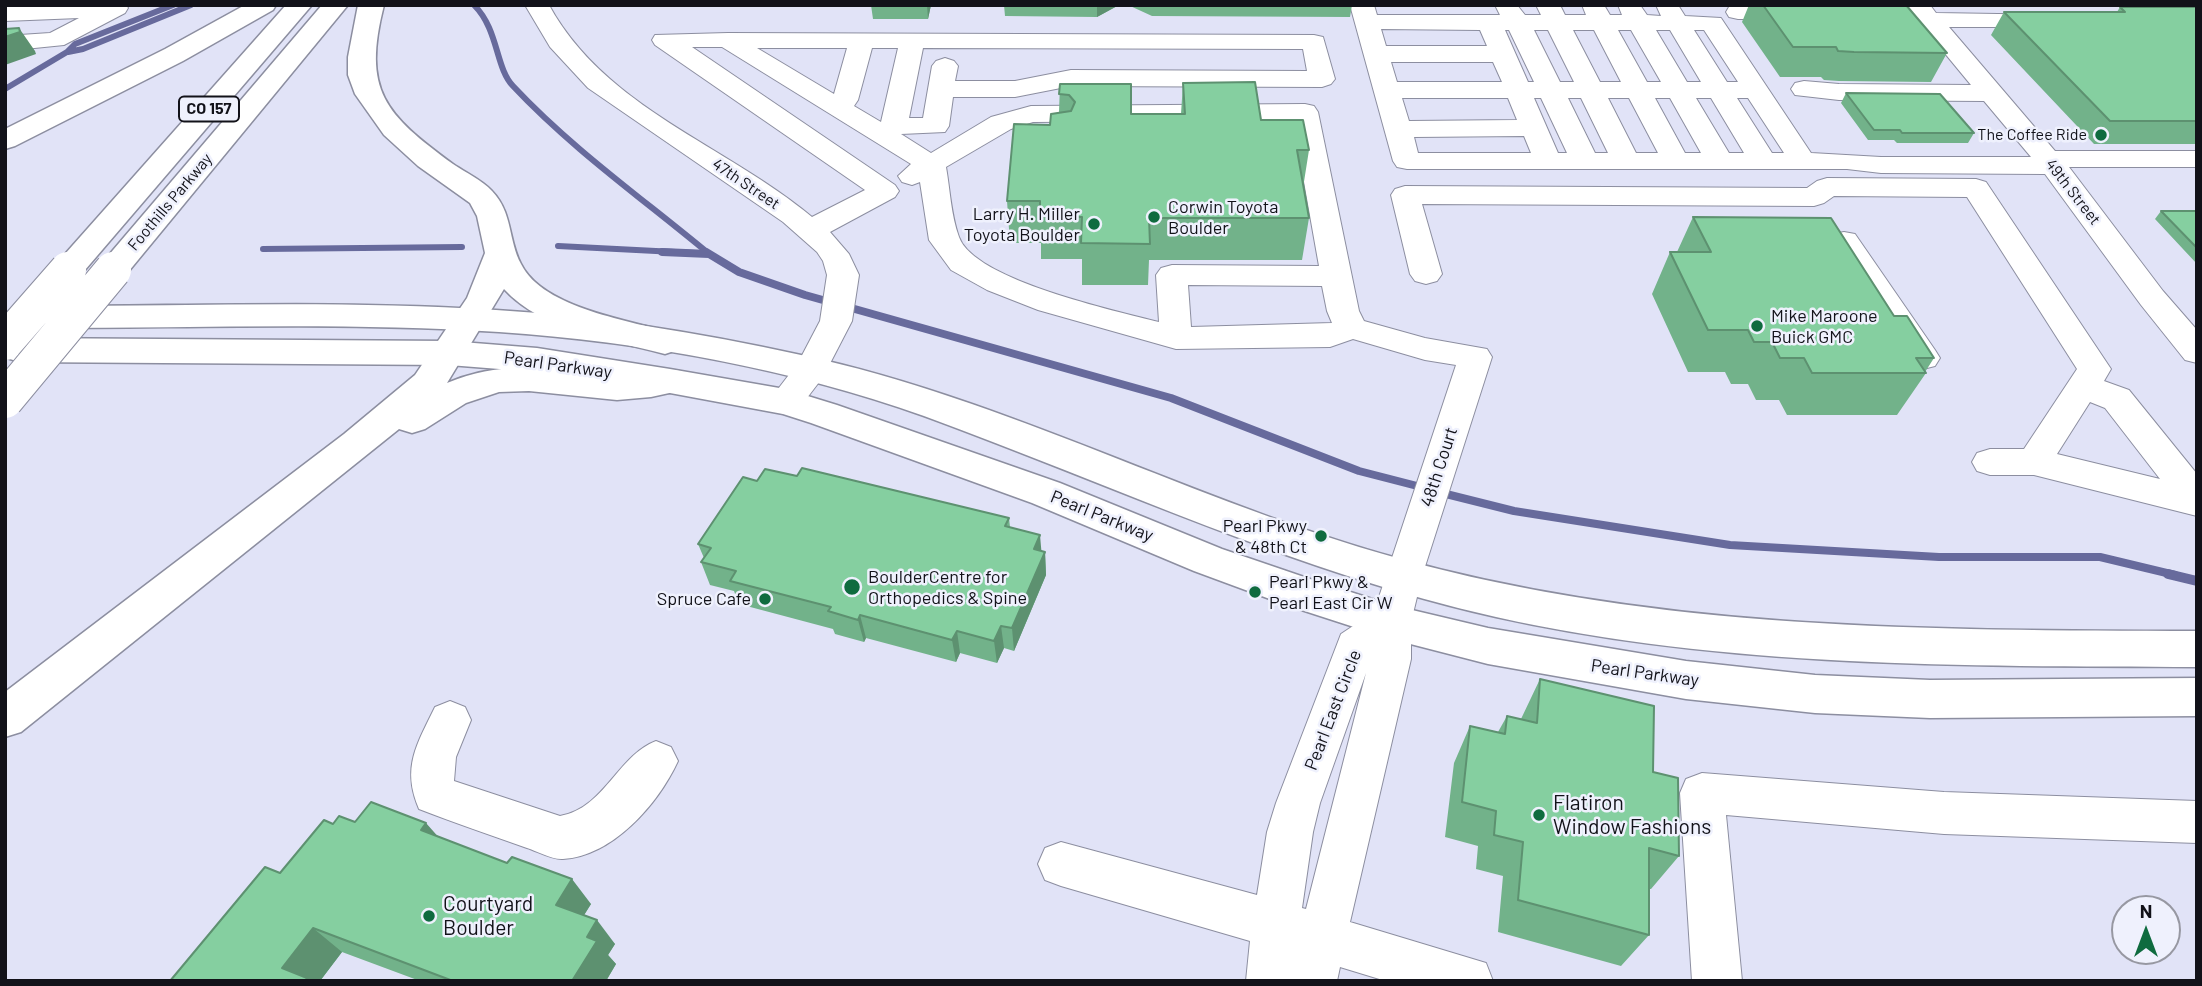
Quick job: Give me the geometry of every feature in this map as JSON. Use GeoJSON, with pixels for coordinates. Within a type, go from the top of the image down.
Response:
{"type":"FeatureCollection","features":[{"type":"Feature","properties":{"kind":"main road"},"geometry":{"type":"LineString","coordinates":[[5,140],[185,50],[264,5]]}},
{"type":"Feature","properties":{"kind":"main road","name":"Foothills Parkway"},"geometry":{"type":"LineString","coordinates":[[5,342],[300,5]]}},
{"type":"Feature","properties":{"kind":"main road","name":"Foothills Parkway"},"geometry":{"type":"LineString","coordinates":[[5,400],[336,5]]}},
{"type":"Feature","properties":{"kind":"main road"},"geometry":{"type":"LineString","coordinates":[[371,5],[361,58],[367,92],[405,140],[481,198],[496,222],[500,253],[513,281],[540,302],[664,342]]}},
{"type":"Feature","properties":{"kind":"main road"},"geometry":{"type":"LineString","coordinates":[[5,718],[396,412],[428,384],[488,288],[500,253]]}},
{"type":"Feature","properties":{"kind":"main road","name":"Pearl Parkway"},"geometry":{"type":"LineString","coordinates":[[5,317],[470,320],[560,327],[664,342],[811,369],[944,410],[1220,516],[1403,576],[1577,615],[1733,637],[1912,648],[2197,649]]}},
{"type":"Feature","properties":{"kind":"main road","name":"Pearl Parkway"},"geometry":{"type":"LineString","coordinates":[[5,349],[449,353],[537,360],[670,381],[785,402],[1046,493],[1208,560],[1391,622],[1581,664],[1802,693],[1930,699],[2197,697]]}},
{"type":"Feature","properties":{"kind":"main road"},"geometry":{"type":"LineString","coordinates":[[160,598],[235,558],[411,421],[449,395],[499,380],[555,380],[615,388],[645,387],[670,381]]}},
{"type":"Feature","properties":{"kind":"street","name":"47th Street"},"geometry":{"type":"LineString","coordinates":[[537,5],[561,46],[589,76],[762,194],[810,230],[828,246],[838,261],[843,275],[836,321],[811,369],[785,402]]}},
{"type":"Feature","properties":{"kind":"street"},"geometry":{"type":"LineString","coordinates":[[5,14],[77,8],[116,8],[55,40],[5,44]]}},
{"type":"Feature","properties":{"kind":"street"},"geometry":{"type":"LineString","coordinates":[[1738,12],[1818,12]]}},
{"type":"Feature","properties":{"kind":"street"},"geometry":{"type":"LineString","coordinates":[[1917,13],[2076,20]]}},
{"type":"Feature","properties":{"kind":"street","name":"49th Street"},"geometry":{"type":"LineString","coordinates":[[1917,13],[1992,93],[2057,170],[2139,281],[2197,352]]}},
{"type":"Feature","properties":{"kind":"street"},"geometry":{"type":"LineString","coordinates":[[1803,161],[1706,14],[1365,14],[1407,161],[1548,161],[1585,161],[1626,161],[1676,161],[1720,161],[1763,161],[1803,161],[1847,161],[1889,176],[1976,188],[2057,170]]}},
{"type":"Feature","properties":{"kind":"street"},"geometry":{"type":"LineString","coordinates":[[1552,14],[1626,161]]}},
{"type":"Feature","properties":{"kind":"street"},"geometry":{"type":"LineString","coordinates":[[1598,14],[1676,161]]}},
{"type":"Feature","properties":{"kind":"street"},"geometry":{"type":"LineString","coordinates":[[1634,14],[1720,161]]}},
{"type":"Feature","properties":{"kind":"street"},"geometry":{"type":"LineString","coordinates":[[1672,14],[1763,161]]}},
{"type":"Feature","properties":{"kind":"street"},"geometry":{"type":"LineString","coordinates":[[1491,16],[1503,54],[1548,161]]}},
{"type":"Feature","properties":{"kind":"street"},"geometry":{"type":"LineString","coordinates":[[1491,16],[1550,90],[1585,161]]}},
{"type":"Feature","properties":{"kind":"street"},"geometry":{"type":"LineString","coordinates":[[810,230],[886,191],[1001,123],[1031,114],[1331,112],[1314,42],[664,40],[886,191]]}},
{"type":"Feature","properties":{"kind":"street"},"geometry":{"type":"LineString","coordinates":[[727,40],[834,105],[888,130],[932,165],[944,240],[962,263],[998,283],[1049,303],[1176,338],[1330,336],[1351,328],[1343,311],[1305,112]]}},
{"type":"Feature","properties":{"kind":"street"},"geometry":{"type":"LineString","coordinates":[[785,75],[794,72],[805,40]]}},
{"type":"Feature","properties":{"kind":"street"},"geometry":{"type":"LineString","coordinates":[[834,105],[845,100],[862,41]]}},
{"type":"Feature","properties":{"kind":"street"},"geometry":{"type":"LineString","coordinates":[[888,130],[912,41]]}},
{"type":"Feature","properties":{"kind":"street"},"geometry":{"type":"LineString","coordinates":[[888,130],[936,127],[950,41]]}},
{"type":"Feature","properties":{"kind":"street"},"geometry":{"type":"LineString","coordinates":[[1376,54],[1503,54]]}},
{"type":"Feature","properties":{"kind":"street"},"geometry":{"type":"LineString","coordinates":[[942,89],[1015,89],[1071,78],[1322,79]]}},
{"type":"Feature","properties":{"kind":"street"},"geometry":{"type":"LineString","coordinates":[[1804,89],[1839,92],[1992,93]]}},
{"type":"Feature","properties":{"kind":"street"},"geometry":{"type":"LineString","coordinates":[[1386,90],[1756,90]]}},
{"type":"Feature","properties":{"kind":"street"},"geometry":{"type":"LineString","coordinates":[[1398,129],[1535,128]]}},
{"type":"Feature","properties":{"kind":"street"},"geometry":{"type":"LineString","coordinates":[[968,144],[1020,144]]}},
{"type":"Feature","properties":{"kind":"street"},"geometry":{"type":"LineString","coordinates":[[1426,274],[1405,195],[1814,197],[1827,187],[1889,176],[2057,170],[2197,159]]}},
{"type":"Feature","properties":{"kind":"street"},"geometry":{"type":"LineString","coordinates":[[1976,188],[2094,369],[2034,461]]}},
{"type":"Feature","properties":{"kind":"street"},"geometry":{"type":"LineString","coordinates":[[1814,197],[1923,358]]}},
{"type":"Feature","properties":{"kind":"street"},"geometry":{"type":"LineString","coordinates":[[1176,338],[1172,275],[1336,276]]}},
{"type":"Feature","properties":{"kind":"street","name":"48th Court"},"geometry":{"type":"LineString","coordinates":[[1351,328],[1425,349],[1475,357],[1422,516],[1391,622]]}},
{"type":"Feature","properties":{"kind":"street"},"geometry":{"type":"LineString","coordinates":[[2083,386],[2117,399],[2197,501]]}},
{"type":"Feature","properties":{"kind":"street"},"geometry":{"type":"LineString","coordinates":[[1990,462],[2034,461],[2197,501]]}},
{"type":"Feature","properties":{"kind":"street","name":"Pearl East Circle"},"geometry":{"type":"LineString","coordinates":[[1271,981],[1276,924],[1290,832],[1355,646],[1391,622]]}},
{"type":"Feature","properties":{"kind":"street","name":"Pearl East Circle"},"geometry":{"type":"LineString","coordinates":[[1317,959],[1390,659],[1391,622]]}},
{"type":"Feature","properties":{"kind":"street"},"geometry":{"type":"LineString","coordinates":[[450,720],[432,762],[430,782],[435,795],[560,838],[575,837],[611,816],[656,761]]}},
{"type":"Feature","properties":{"kind":"street"},"geometry":{"type":"LineString","coordinates":[[1717,981],[1702,793],[1944,813],[2197,822]]}},
{"type":"Feature","properties":{"kind":"street"},"geometry":{"type":"LineString","coordinates":[[1061,864],[1276,924],[1317,959],[1468,981]]}},
{"type":"Feature","properties":{"kind":"building"},"geometry":{"type":"Polygon","coordinates":[[[1763,5],[1906,5],[1947,53],[1854,52],[1838,51],[1836,47],[1793,47],[1763,5]]]}},
{"type":"Feature","properties":{"kind":"building"},"geometry":{"type":"Polygon","coordinates":[[[2120,7],[2197,7],[2197,121],[2110,121],[2004,12],[2125,12],[2120,7]]]}},
{"type":"Feature","properties":{"kind":"building"},"geometry":{"type":"Polygon","coordinates":[[[19,28],[20,32],[5,37],[5,29],[19,28]]]}},
{"type":"Feature","properties":{"kind":"building","name":"Corwin Toyota Boulder"},"geometry":{"type":"Polygon","coordinates":[[[1255,82],[1261,120],[1303,120],[1309,150],[1297,150],[1309,218],[1149,218],[1150,244],[1081,243],[1082,217],[1040,217],[1040,201],[1007,201],[1014,124],[1050,125],[1051,114],[1071,111],[1075,102],[1069,95],[1059,94],[1060,84],[1131,84],[1131,114],[1185,114],[1183,83],[1255,82]]]}},
{"type":"Feature","properties":{"kind":"building"},"geometry":{"type":"Polygon","coordinates":[[[1846,93],[1940,94],[1974,133],[1902,133],[1900,130],[1874,130],[1846,93]]]}},
{"type":"Feature","properties":{"kind":"building"},"geometry":{"type":"Polygon","coordinates":[[[2161,211],[2197,211],[2197,248],[2161,211]]]}},
{"type":"Feature","properties":{"kind":"building"},"geometry":{"type":"Polygon","coordinates":[[[1693,217],[1831,218],[1894,316],[1907,316],[1934,358],[1916,358],[1926,373],[1812,373],[1804,358],[1780,358],[1772,342],[1754,342],[1748,330],[1708,330],[1670,252],[1711,252],[1693,217]]]}},
{"type":"Feature","properties":{"kind":"building"},"geometry":{"type":"Polygon","coordinates":[[[802,468],[1009,518],[1005,526],[1040,535],[1034,549],[1045,552],[1012,628],[1001,626],[994,641],[957,631],[952,640],[860,615],[858,620],[828,611],[831,607],[730,581],[736,571],[701,562],[711,548],[698,544],[743,477],[757,481],[765,469],[797,476],[802,468]]]}},
{"type":"Feature","properties":{"kind":"building"},"geometry":{"type":"Polygon","coordinates":[[[1540,679],[1654,706],[1653,772],[1678,778],[1679,856],[1649,848],[1649,935],[1518,900],[1523,842],[1494,835],[1496,811],[1462,802],[1470,726],[1505,734],[1507,716],[1537,723],[1540,679]]]}},
{"type":"Feature","properties":{"kind":"building","name":"Courtyard Boulder"},"geometry":{"type":"Polygon","coordinates":[[[371,802],[426,823],[421,830],[507,863],[512,857],[572,879],[556,905],[597,920],[587,937],[597,941],[572,981],[453,981],[313,928],[282,968],[307,978],[305,981],[170,981],[265,867],[280,873],[324,820],[333,824],[339,816],[355,822],[371,802]]]}},
{"type":"Feature","properties":{"kind":"waterway"},"geometry":{"type":"LineString","coordinates":[[5,89],[67,52],[75,44],[173,5]]}},
{"type":"Feature","properties":{"kind":"waterway"},"geometry":{"type":"LineString","coordinates":[[68,52],[83,49],[191,5]]}},
{"type":"Feature","properties":{"kind":"waterway"},"geometry":{"type":"LineString","coordinates":[[474,5],[488,26],[503,69],[513,86],[583,152],[708,253]]}},
{"type":"Feature","properties":{"kind":"waterway"},"geometry":{"type":"LineString","coordinates":[[558,246],[695,253]]}},
{"type":"Feature","properties":{"kind":"waterway"},"geometry":{"type":"LineString","coordinates":[[263,249],[462,247]]}},
{"type":"Feature","properties":{"kind":"waterway"},"geometry":{"type":"LineString","coordinates":[[662,252],[709,254]]}},
{"type":"Feature","properties":{"kind":"waterway"},"geometry":{"type":"LineString","coordinates":[[706,252],[739,272],[805,295],[1171,398],[1359,471],[1425,488]]}},
{"type":"Feature","properties":{"kind":"waterway"},"geometry":{"type":"LineString","coordinates":[[1438,492],[1514,511],[1730,545],[1939,557],[2100,557],[2175,575]]}},
{"type":"Feature","properties":{"kind":"waterway"},"geometry":{"type":"LineString","coordinates":[[2168,574],[2197,581]]}},
{"type":"Feature","properties":{"kind":"place","name":"The Coffee Ride"},"geometry":{"type":"Point","coordinates":[2101,135]}},
{"type":"Feature","properties":{"kind":"place","name":"Corwin Toyota Boulder"},"geometry":{"type":"Point","coordinates":[1154,217]}},
{"type":"Feature","properties":{"kind":"place","name":"Larry H. Miller Toyota Boulder"},"geometry":{"type":"Point","coordinates":[1094,224]}},
{"type":"Feature","properties":{"kind":"place","name":"Mike Maroone Buick GMC"},"geometry":{"type":"Point","coordinates":[1757,326]}},
{"type":"Feature","properties":{"kind":"place","name":"Pearl Pkwy & 48th Ct"},"geometry":{"type":"Point","coordinates":[1321,536]}},
{"type":"Feature","properties":{"kind":"place","name":"BoulderCentre for Orthopedics & Spine"},"geometry":{"type":"Point","coordinates":[852,587]}},
{"type":"Feature","properties":{"kind":"place","name":"Pearl Pkwy & Pearl East Cir W"},"geometry":{"type":"Point","coordinates":[1255,592]}},
{"type":"Feature","properties":{"kind":"place","name":"Spruce Cafe"},"geometry":{"type":"Point","coordinates":[765,599]}},
{"type":"Feature","properties":{"kind":"place","name":"Flatiron Window Fashions"},"geometry":{"type":"Point","coordinates":[1539,815]}},
{"type":"Feature","properties":{"kind":"place","name":"Courtyard Boulder"},"geometry":{"type":"Point","coordinates":[429,916]}}]}
